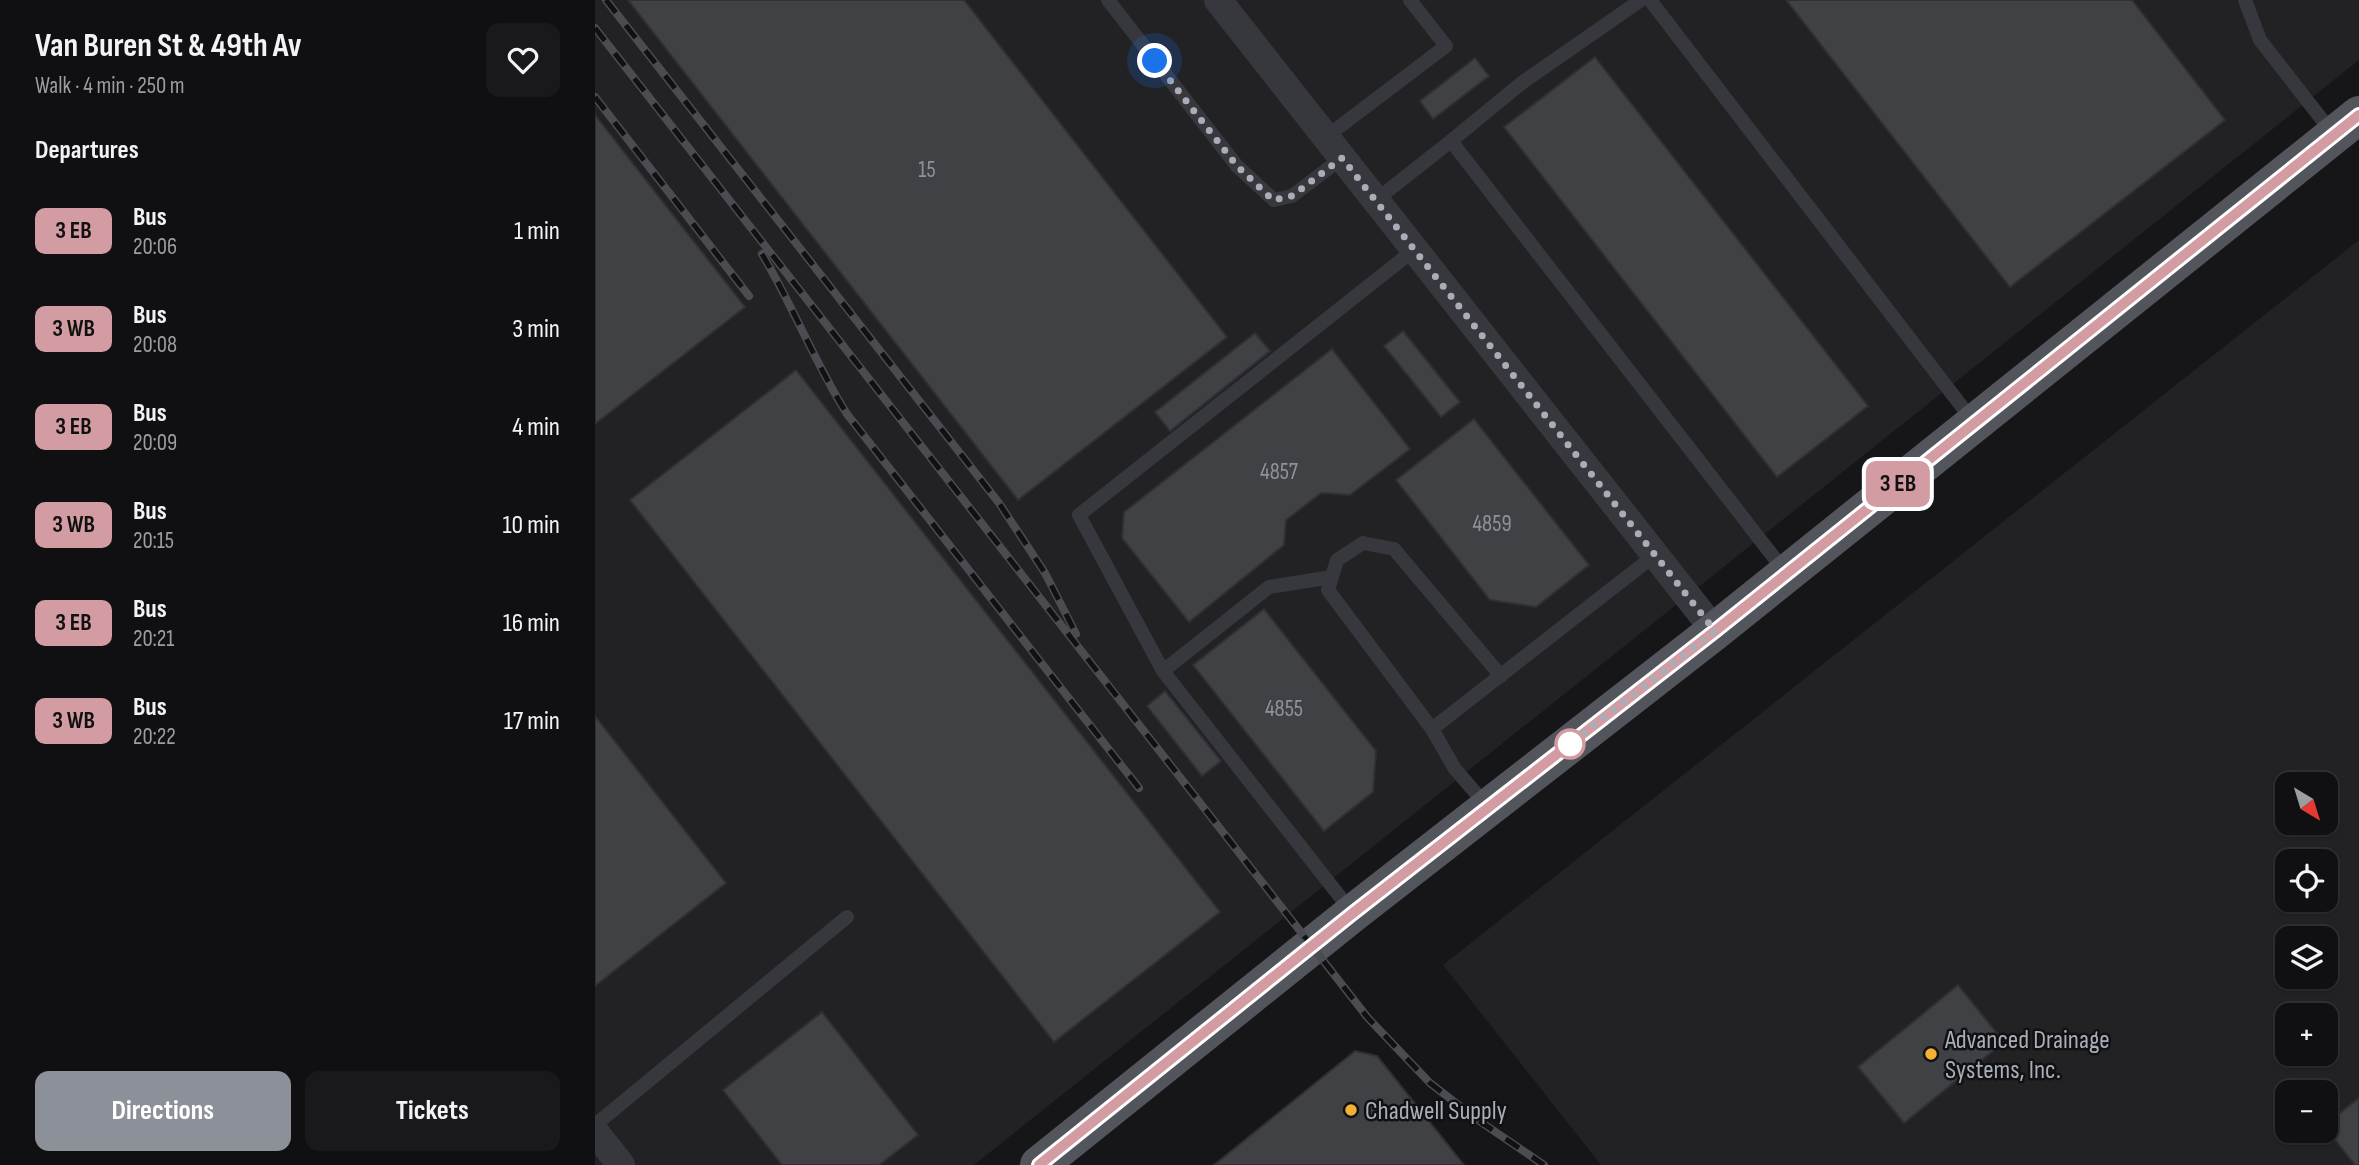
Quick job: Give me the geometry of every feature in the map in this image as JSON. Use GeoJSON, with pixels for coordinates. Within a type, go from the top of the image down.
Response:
{"type":"FeatureCollection","features":[{"type":"Feature","properties":{"kind":"main road"},"geometry":{"type":"LineString","coordinates":[[1039,1165],[1487,807],[1715,631],[2346,125]]}},
{"type":"Feature","properties":{"kind":"street"},"geometry":{"type":"LineString","coordinates":[[1218,0],[1715,631]]}},
{"type":"Feature","properties":{"kind":"street"},"geometry":{"type":"LineString","coordinates":[[595,1132],[621,1165]]}},
{"type":"Feature","properties":{"kind":"lane"},"geometry":{"type":"LineString","coordinates":[[1108,0],[1237,166],[1273,200],[1292,196],[1334,148],[1446,46],[1410,0]]}},
{"type":"Feature","properties":{"kind":"lane"},"geometry":{"type":"LineString","coordinates":[[1376,200],[1523,82],[1641,0]]}},
{"type":"Feature","properties":{"kind":"lane"},"geometry":{"type":"LineString","coordinates":[[1650,0],[1975,423]]}},
{"type":"Feature","properties":{"kind":"lane"},"geometry":{"type":"LineString","coordinates":[[2245,0],[2260,40],[2346,125]]}},
{"type":"Feature","properties":{"kind":"lane"},"geometry":{"type":"LineString","coordinates":[[1451,141],[1787,573]]}},
{"type":"Feature","properties":{"kind":"lane"},"geometry":{"type":"LineString","coordinates":[[1353,913],[1163,671],[1080,516],[1414,250]]}},
{"type":"Feature","properties":{"kind":"lane"},"geometry":{"type":"LineString","coordinates":[[1487,807],[1455,769],[1432,729],[1328,590],[1337,560],[1363,543],[1394,549],[1501,676]]}},
{"type":"Feature","properties":{"kind":"lane"},"geometry":{"type":"LineString","coordinates":[[1432,729],[1655,555]]}},
{"type":"Feature","properties":{"kind":"lane"},"geometry":{"type":"LineString","coordinates":[[1163,671],[1269,587],[1332,577]]}},
{"type":"Feature","properties":{"kind":"lane"},"geometry":{"type":"LineString","coordinates":[[595,1125],[847,917]]}},
{"type":"Feature","properties":{"kind":"shaded area"},"geometry":{"type":"Polygon","coordinates":[[[595,0],[2359,0],[2359,60],[974,1165],[595,1165],[595,0]]]}},
{"type":"Feature","properties":{"kind":"shaded area"},"geometry":{"type":"Polygon","coordinates":[[[2359,240],[2359,1165],[1601,1165],[1443,965],[2359,240]]]}},
{"type":"Feature","properties":{"kind":"building"},"geometry":{"type":"Polygon","coordinates":[[[628,0],[964,0],[1227,337],[1018,500],[628,0]]]}},
{"type":"Feature","properties":{"kind":"building"},"geometry":{"type":"Polygon","coordinates":[[[1786,0],[2132,0],[2225,120],[2010,287],[1786,0]]]}},
{"type":"Feature","properties":{"kind":"building"},"geometry":{"type":"Polygon","coordinates":[[[1595,57],[1868,406],[1777,477],[1504,127],[1595,57]]]}},
{"type":"Feature","properties":{"kind":"building"},"geometry":{"type":"Polygon","coordinates":[[[1475,58],[1489,76],[1433,119],[1420,101],[1475,58]]]}},
{"type":"Feature","properties":{"kind":"building"},"geometry":{"type":"Polygon","coordinates":[[[595,115],[745,307],[595,424],[595,115]]]}},
{"type":"Feature","properties":{"kind":"building"},"geometry":{"type":"Polygon","coordinates":[[[1403,331],[1460,402],[1441,417],[1384,346],[1403,331]]]}},
{"type":"Feature","properties":{"kind":"building"},"geometry":{"type":"Polygon","coordinates":[[[1255,333],[1270,351],[1170,431],[1155,412],[1255,333]]]}},
{"type":"Feature","properties":{"kind":"building"},"geometry":{"type":"Polygon","coordinates":[[[1332,349],[1410,449],[1350,495],[1321,493],[1286,520],[1284,545],[1189,622],[1122,538],[1124,512],[1332,349]]]}},
{"type":"Feature","properties":{"kind":"building"},"geometry":{"type":"Polygon","coordinates":[[[796,370],[1220,912],[1054,1042],[630,500],[796,370]]]}},
{"type":"Feature","properties":{"kind":"building"},"geometry":{"type":"Polygon","coordinates":[[[1474,419],[1589,565],[1536,607],[1490,600],[1396,480],[1474,419]]]}},
{"type":"Feature","properties":{"kind":"building"},"geometry":{"type":"Polygon","coordinates":[[[1264,609],[1376,751],[1373,792],[1324,831],[1193,665],[1264,609]]]}},
{"type":"Feature","properties":{"kind":"building"},"geometry":{"type":"Polygon","coordinates":[[[1165,691],[1221,761],[1202,776],[1147,706],[1165,691]]]}},
{"type":"Feature","properties":{"kind":"building"},"geometry":{"type":"Polygon","coordinates":[[[595,716],[726,883],[595,986],[595,716]]]}},
{"type":"Feature","properties":{"kind":"building","name":"Advanced Drainage Systems, Inc."},"geometry":{"type":"Polygon","coordinates":[[[1958,985],[2004,1042],[1904,1123],[1858,1067],[1958,985]]]}},
{"type":"Feature","properties":{"kind":"building"},"geometry":{"type":"Polygon","coordinates":[[[822,1012],[918,1135],[879,1165],[782,1165],[723,1090],[822,1012]]]}},
{"type":"Feature","properties":{"kind":"building","name":"Chadwell Supply"},"geometry":{"type":"Polygon","coordinates":[[[1355,1051],[1377,1056],[1464,1165],[1214,1165],[1355,1051]]]}},
{"type":"Feature","properties":{"kind":"building"},"geometry":{"type":"Polygon","coordinates":[[[2359,1098],[2359,1165],[2355,1165],[2338,1143],[2338,1115],[2359,1098]]]}},
{"type":"Feature","properties":{"kind":"railway"},"geometry":{"type":"LineString","coordinates":[[606,0],[999,503],[1045,573],[1076,634]]}},
{"type":"Feature","properties":{"kind":"railway"},"geometry":{"type":"LineString","coordinates":[[595,28],[1368,1018],[1430,1083],[1475,1118],[1544,1165]]}},
{"type":"Feature","properties":{"kind":"railway"},"geometry":{"type":"LineString","coordinates":[[595,97],[749,296]]}},
{"type":"Feature","properties":{"kind":"railway"},"geometry":{"type":"LineString","coordinates":[[762,254],[847,414],[1139,788]]}},
{"type":"Feature","properties":{"kind":"bus line"},"geometry":{"type":"LineString","coordinates":[[1039,1165],[1487,807],[1715,631],[2359,115]]}},
{"type":"Feature","properties":{"kind":"place","name":"Advanced Drainage Systems, Inc."},"geometry":{"type":"Point","coordinates":[1931,1054]}},
{"type":"Feature","properties":{"kind":"place","name":"Chadwell Supply"},"geometry":{"type":"Point","coordinates":[1351,1110]}},
{"type":"Feature","properties":{"kind":"route"},"geometry":{"type":"LineString","coordinates":[[1155,61],[1237,166],[1273,200],[1292,196],[1342,158],[1715,631],[1562,750],[1570,744]]}}]}
